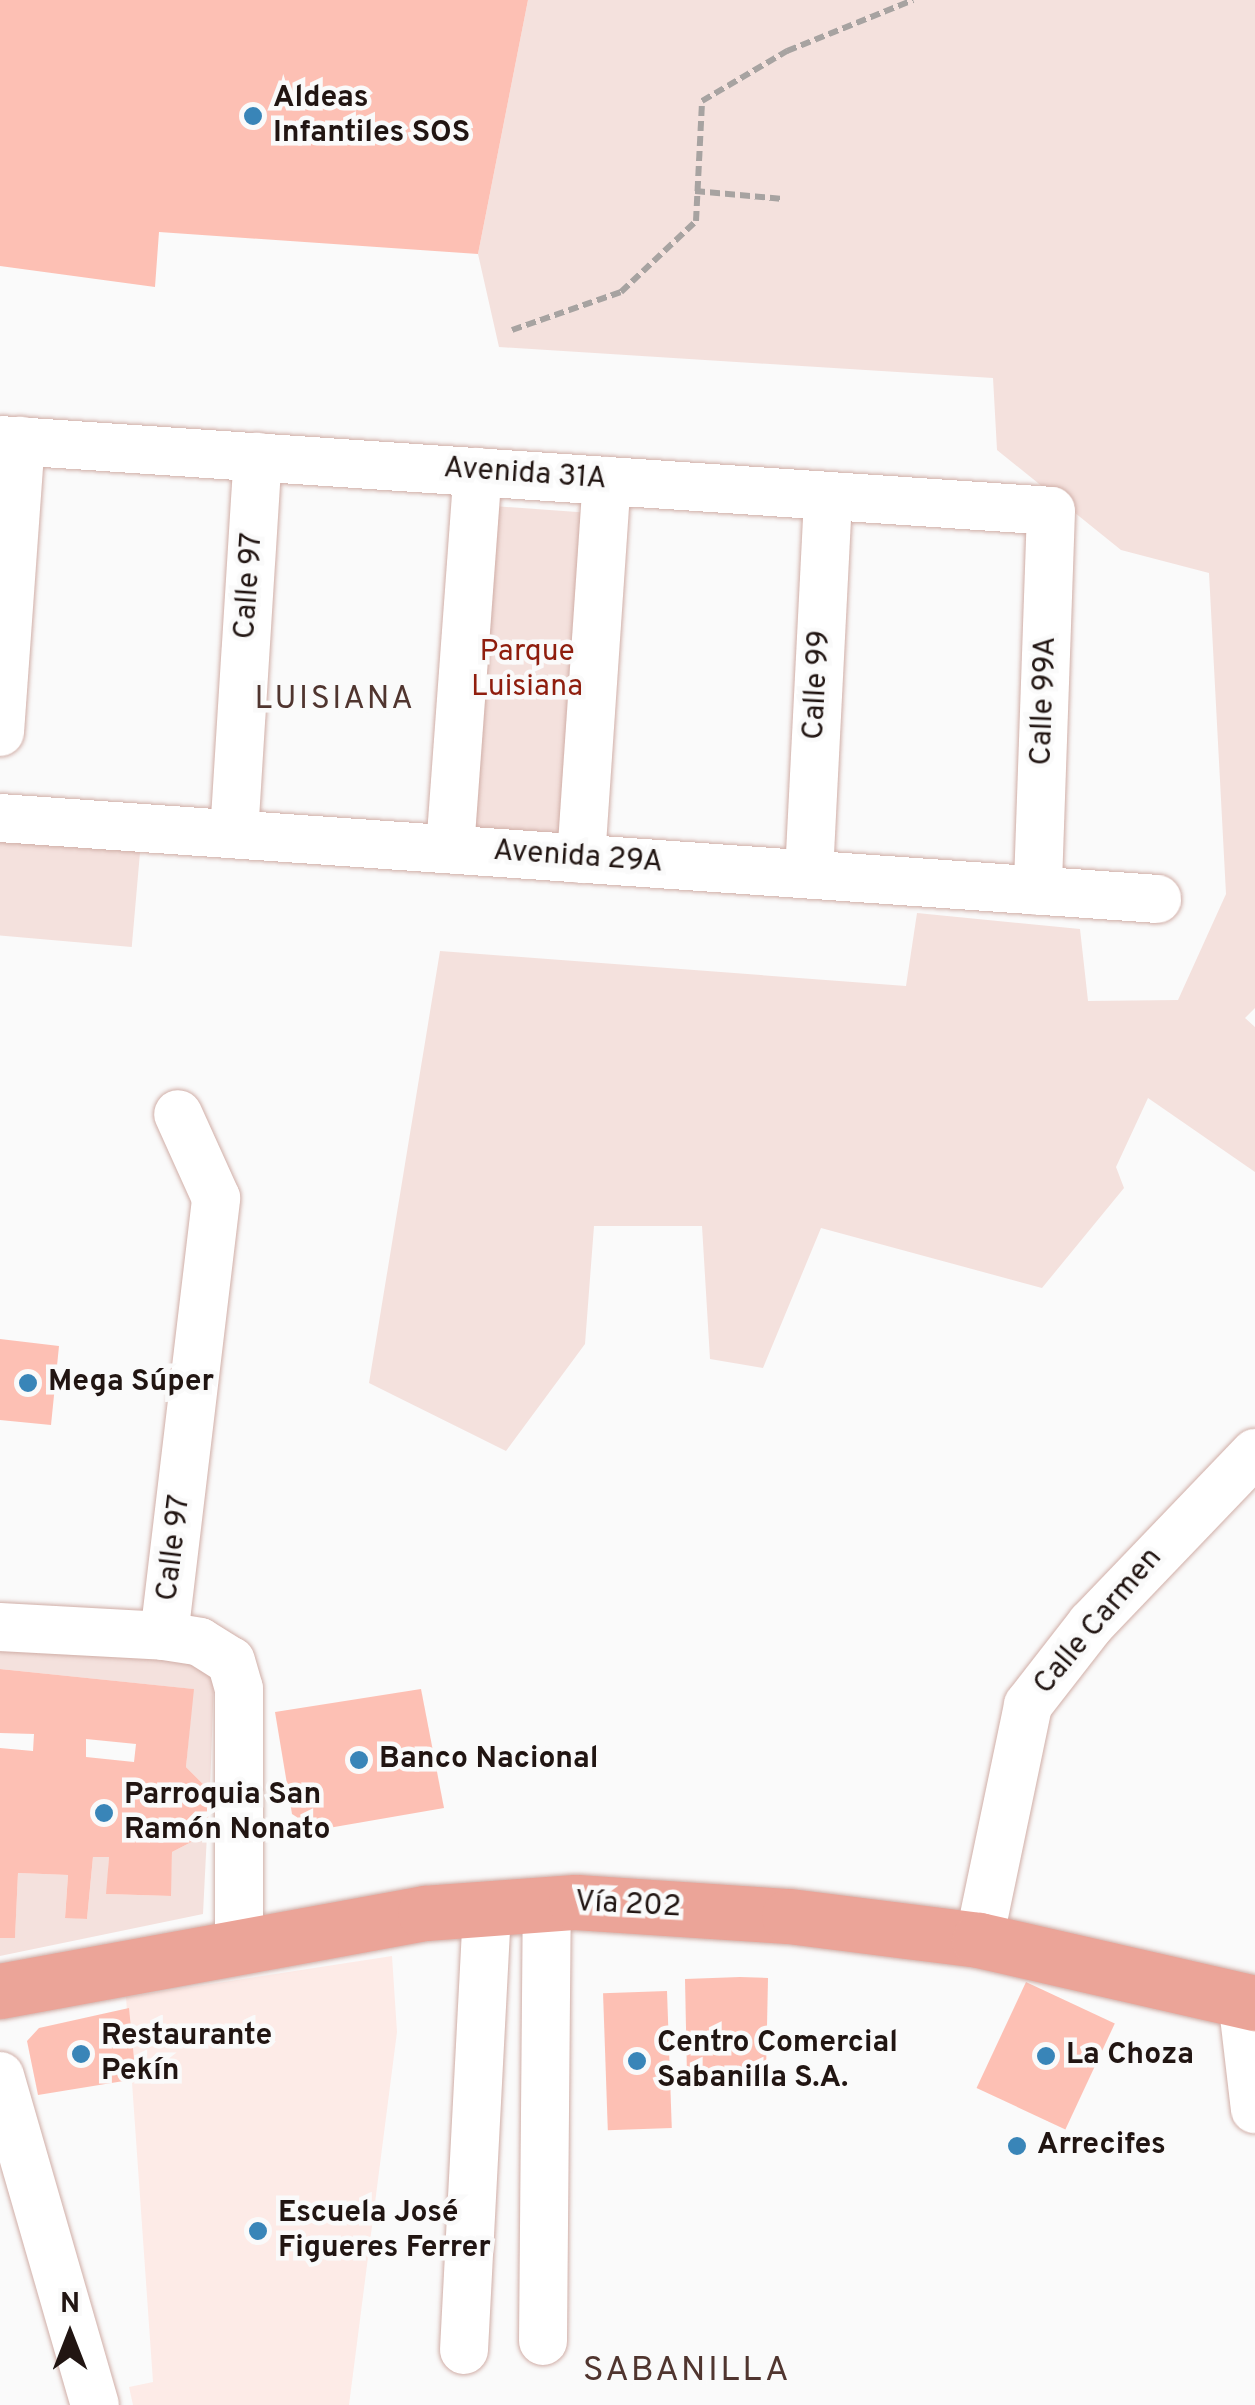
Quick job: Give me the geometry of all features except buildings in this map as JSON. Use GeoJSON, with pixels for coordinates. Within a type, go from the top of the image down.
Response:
{"type":"FeatureCollection","features":[{"type":"Feature","properties":{"kind":"main road","name":"Vía 202"},"geometry":{"type":"LineString","coordinates":[[0,1991],[239,1944],[487,1908],[547,1904],[789,1916],[979,1940],[1249,2001]]}},
{"type":"Feature","properties":{"kind":"street","name":"Avenida 31A"},"geometry":{"type":"LineString","coordinates":[[10,440],[1051,510]]}},
{"type":"Feature","properties":{"kind":"street"},"geometry":{"type":"LineString","coordinates":[[0,732],[10,440]]}},
{"type":"Feature","properties":{"kind":"street","name":"Calle 97"},"geometry":{"type":"LineString","coordinates":[[234,834],[258,458]]}},
{"type":"Feature","properties":{"kind":"street"},"geometry":{"type":"LineString","coordinates":[[450,849],[478,472]]}},
{"type":"Feature","properties":{"kind":"street"},"geometry":{"type":"LineString","coordinates":[[582,859],[606,481]]}},
{"type":"Feature","properties":{"kind":"street","name":"Calle 99"},"geometry":{"type":"LineString","coordinates":[[809,874],[828,496]]}},
{"type":"Feature","properties":{"kind":"street","name":"Calle 99A"},"geometry":{"type":"LineString","coordinates":[[1038,890],[1051,510]]}},
{"type":"Feature","properties":{"kind":"street","name":"Avenida 29A"},"geometry":{"type":"LineString","coordinates":[[0,818],[1157,899]]}},
{"type":"Feature","properties":{"kind":"street","name":"Calle 97"},"geometry":{"type":"LineString","coordinates":[[178,1114],[216,1198],[164,1636],[200,1642],[231,1661],[239,1689],[239,1944]]}},
{"type":"Feature","properties":{"kind":"street","name":"Calle Carmen"},"geometry":{"type":"LineString","coordinates":[[979,1940],[1028,1705],[1090,1624],[1255,1453]]}},
{"type":"Feature","properties":{"kind":"street"},"geometry":{"type":"LineString","coordinates":[[0,1627],[164,1636]]}},
{"type":"Feature","properties":{"kind":"street"},"geometry":{"type":"LineString","coordinates":[[543,2341],[547,1904]]}},
{"type":"Feature","properties":{"kind":"street"},"geometry":{"type":"LineString","coordinates":[[464,2350],[487,1908]]}},
{"type":"Feature","properties":{"kind":"street"},"geometry":{"type":"LineString","coordinates":[[1249,2001],[1255,2110]]}},
{"type":"Feature","properties":{"kind":"street"},"geometry":{"type":"LineString","coordinates":[[0,2076],[95,2405]]}},
{"type":"Feature","properties":{"kind":"path"},"geometry":{"type":"LineString","coordinates":[[512,330],[621,292],[696,221],[702,102],[787,52],[913,0]]}},
{"type":"Feature","properties":{"kind":"path"},"geometry":{"type":"LineString","coordinates":[[695,191],[783,199]]}},
{"type":"Feature","properties":{"kind":"shaded area","name":"Escuela José Figueres Ferrer"},"geometry":{"type":"Polygon","coordinates":[[[392,1956],[397,2032],[349,2405],[133,2405],[129,2387],[153,2382],[126,1997],[392,1956]]]}},
{"type":"Feature","properties":{"kind":"green space"},"geometry":{"type":"Polygon","coordinates":[[[528,0],[1255,0],[1255,1008],[1245,1018],[1255,1027],[1255,1172],[1148,1098],[1116,1167],[1124,1188],[1042,1288],[821,1228],[763,1368],[710,1359],[702,1226],[594,1226],[585,1344],[506,1451],[369,1383],[440,951],[906,986],[917,913],[1080,929],[1088,1001],[1178,1000],[1226,894],[1209,573],[1121,550],[997,450],[993,378],[499,347],[478,254],[528,0]]]}},
{"type":"Feature","properties":{"kind":"green space","name":"Parque Luisiana"},"geometry":{"type":"Polygon","coordinates":[[[493,506],[588,513],[565,835],[470,828],[493,506]]]}},
{"type":"Feature","properties":{"kind":"green space"},"geometry":{"type":"Polygon","coordinates":[[[0,835],[140,847],[132,947],[0,935],[0,835]]]}},
{"type":"Feature","properties":{"kind":"green space"},"geometry":{"type":"Polygon","coordinates":[[[0,1643],[192,1656],[214,1678],[210,1791],[186,1767],[193,1689],[0,1669],[0,1643]]]}},
{"type":"Feature","properties":{"kind":"green space"},"geometry":{"type":"Polygon","coordinates":[[[207,1834],[203,1914],[0,1956],[0,1938],[15,1937],[18,1873],[68,1875],[65,1917],[87,1919],[93,1857],[109,1857],[107,1894],[170,1896],[172,1852],[207,1834]]]}},
{"type":"Feature","properties":{"kind":"place","name":"Aldeas Infantiles SOS"},"geometry":{"type":"Point","coordinates":[253,116]}},
{"type":"Feature","properties":{"kind":"place","name":"Mega Súper"},"geometry":{"type":"Point","coordinates":[28,1383]}},
{"type":"Feature","properties":{"kind":"place","name":"Banco Nacional"},"geometry":{"type":"Point","coordinates":[359,1760]}},
{"type":"Feature","properties":{"kind":"place","name":"Parroquia San Ramón Nonato"},"geometry":{"type":"Point","coordinates":[104,1813]}},
{"type":"Feature","properties":{"kind":"place","name":"Restaurante Pekín"},"geometry":{"type":"Point","coordinates":[81,2054]}},
{"type":"Feature","properties":{"kind":"place","name":"La Choza"},"geometry":{"type":"Point","coordinates":[1046,2056]}},
{"type":"Feature","properties":{"kind":"place","name":"Centro Comercial Sabanilla S.A."},"geometry":{"type":"Point","coordinates":[637,2061]}},
{"type":"Feature","properties":{"kind":"place","name":"Arrecifes"},"geometry":{"type":"Point","coordinates":[1017,2146]}},
{"type":"Feature","properties":{"kind":"place","name":"Escuela José Figueres Ferrer"},"geometry":{"type":"Point","coordinates":[258,2231]}},
{"type":"Feature","properties":{"kind":"district","name":"LUISIANA"},"geometry":{"type":"Point","coordinates":[335,700]}},
{"type":"Feature","properties":{"kind":"district","name":"SABANILLA"},"geometry":{"type":"Point","coordinates":[687,2371]}}]}
